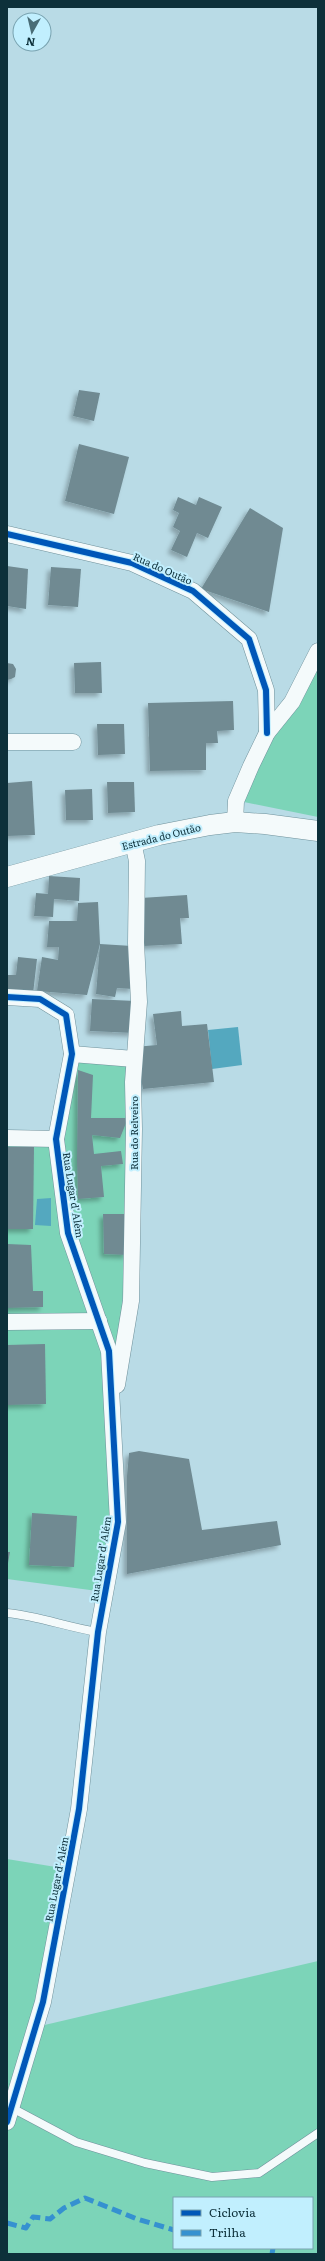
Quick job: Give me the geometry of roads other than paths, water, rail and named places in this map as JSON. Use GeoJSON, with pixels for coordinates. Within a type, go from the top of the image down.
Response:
{"type":"FeatureCollection","features":[{"type":"Feature","properties":{"kind":"street","name":"Rua do Outão"},"geometry":{"type":"LineString","coordinates":[[7,534],[132,564],[193,591],[249,639],[266,690],[268,733]]}},
{"type":"Feature","properties":{"kind":"street"},"geometry":{"type":"LineString","coordinates":[[235,822],[236,801],[268,733],[292,702],[318,651]]}},
{"type":"Feature","properties":{"kind":"street"},"geometry":{"type":"LineString","coordinates":[[7,742],[73,742]]}},
{"type":"Feature","properties":{"kind":"street","name":"Estrada do Outão"},"geometry":{"type":"LineString","coordinates":[[7,877],[133,842],[203,826],[235,822],[290,826],[318,831]]}},
{"type":"Feature","properties":{"kind":"street","name":"Rua do Relveiro"},"geometry":{"type":"LineString","coordinates":[[113,1422],[131,1301],[134,1059],[139,1002],[136,943],[137,861],[133,842]]}},
{"type":"Feature","properties":{"kind":"street","name":"Rua Lugar d' Além"},"geometry":{"type":"LineString","coordinates":[[7,996],[40,999],[66,1015],[72,1054],[56,1139],[68,1233],[109,1351],[118,1522],[98,1632],[79,1809],[43,2002],[9,2115]]}},
{"type":"Feature","properties":{"kind":"street"},"geometry":{"type":"LineString","coordinates":[[72,1054],[134,1059]]}},
{"type":"Feature","properties":{"kind":"street"},"geometry":{"type":"LineString","coordinates":[[7,1138],[56,1139]]}},
{"type":"Feature","properties":{"kind":"street"},"geometry":{"type":"LineString","coordinates":[[7,1322],[99,1321]]}},
{"type":"Feature","properties":{"kind":"lane"},"geometry":{"type":"LineString","coordinates":[[7,1613],[25,1614],[73,1628],[98,1632]]}},
{"type":"Feature","properties":{"kind":"lane"},"geometry":{"type":"LineString","coordinates":[[9,2115],[76,2142],[145,2163],[212,2177],[259,2173],[318,2134]]}},
{"type":"Feature","properties":{"kind":"water"},"geometry":{"type":"Polygon","coordinates":[[[238,1027],[242,1065],[212,1069],[208,1030],[238,1027]]]}},
{"type":"Feature","properties":{"kind":"water"},"geometry":{"type":"Polygon","coordinates":[[[51,1198],[51,1226],[35,1225],[37,1199],[51,1198]]]}}]}
